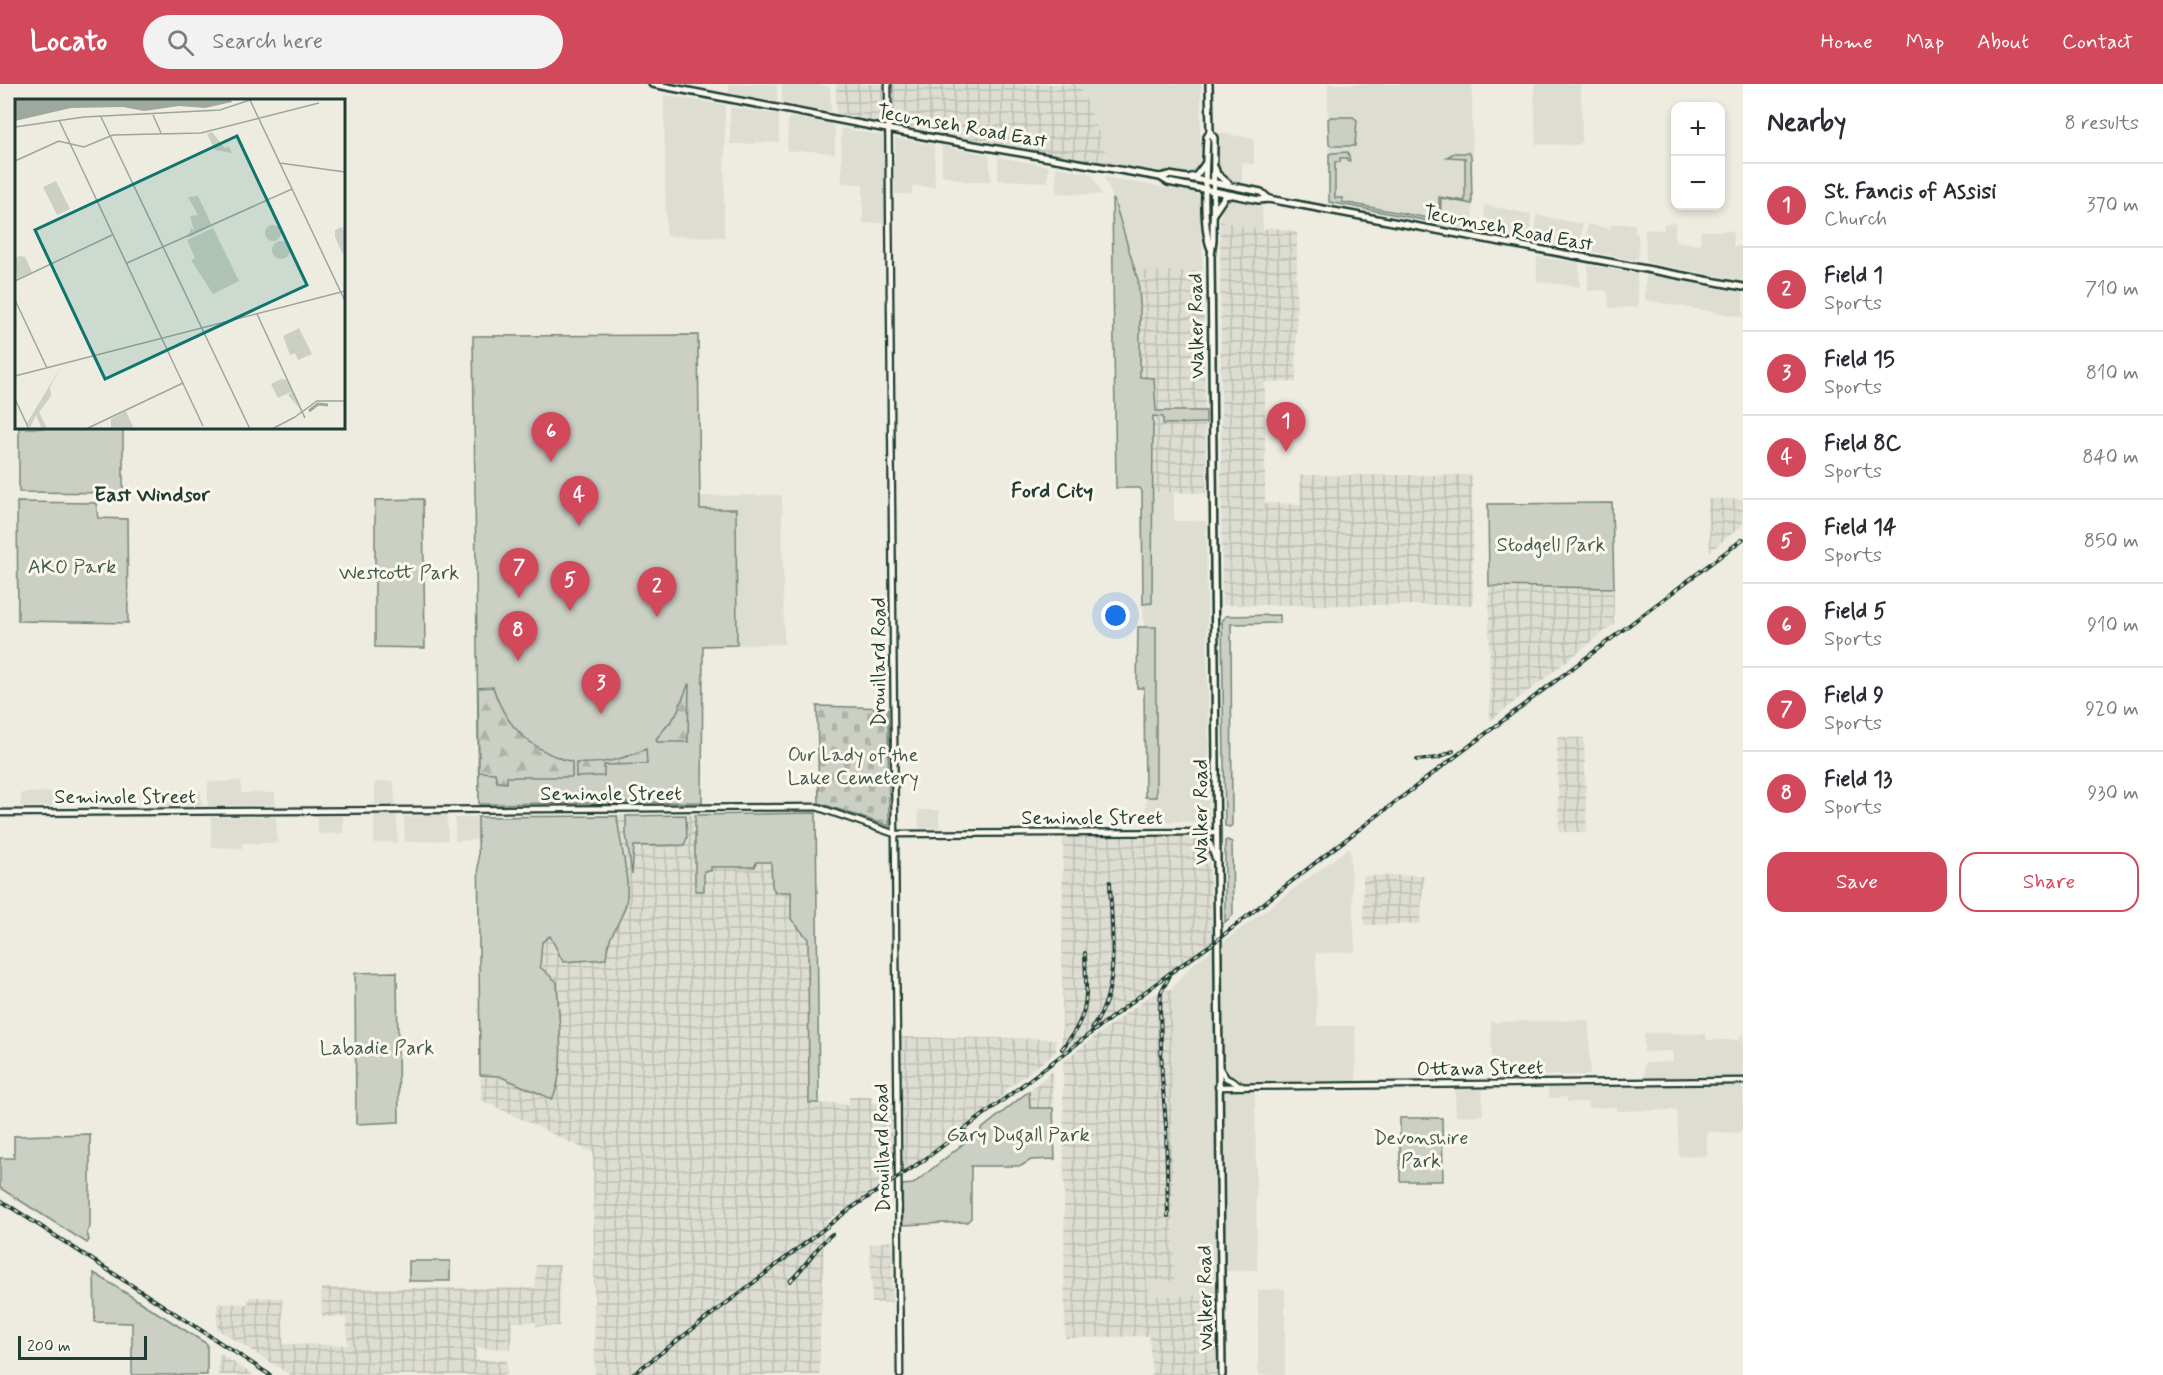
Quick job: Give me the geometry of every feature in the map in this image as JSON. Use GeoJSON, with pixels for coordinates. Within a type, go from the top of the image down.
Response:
{"type":"FeatureCollection","features":[{"type":"Feature","properties":{"kind":"main road","name":"Tecumseh Road East"},"geometry":{"type":"LineString","coordinates":[[652,84],[1160,177],[1168,182],[1232,195],[1259,200],[1269,199],[1743,287]]}},
{"type":"Feature","properties":{"kind":"main road","name":"Walker Road"},"geometry":{"type":"LineString","coordinates":[[1209,84],[1210,132],[1207,137],[1206,189],[1207,240],[1211,249]]}},
{"type":"Feature","properties":{"kind":"main road","name":"Walker Road"},"geometry":{"type":"LineString","coordinates":[[1210,132],[1214,138],[1214,214],[1211,249],[1222,1375]]}},
{"type":"Feature","properties":{"kind":"main road"},"geometry":{"type":"LineString","coordinates":[[1189,178],[1196,176],[1206,163]]}},
{"type":"Feature","properties":{"kind":"main road"},"geometry":{"type":"LineString","coordinates":[[1214,164],[1217,174],[1235,187]]}},
{"type":"Feature","properties":{"kind":"main road","name":"Tecumseh Road East"},"geometry":{"type":"LineString","coordinates":[[1160,177],[1169,175],[1213,182],[1261,192],[1269,199]]}},
{"type":"Feature","properties":{"kind":"main road"},"geometry":{"type":"LineString","coordinates":[[1214,214],[1217,205],[1225,196],[1232,195]]}},
{"type":"Feature","properties":{"kind":"street","name":"Drouillard Road"},"geometry":{"type":"LineString","coordinates":[[888,84],[900,1375]]}},
{"type":"Feature","properties":{"kind":"street","name":"Seminole Street"},"geometry":{"type":"LineString","coordinates":[[0,813],[816,807],[895,834],[1217,832]]}},
{"type":"Feature","properties":{"kind":"street"},"geometry":{"type":"LineString","coordinates":[[1189,832],[1199,835],[1210,844],[1217,861]]}},
{"type":"Feature","properties":{"kind":"street"},"geometry":{"type":"LineString","coordinates":[[1218,1064],[1226,1078],[1244,1087]]}},
{"type":"Feature","properties":{"kind":"street","name":"Ottawa Street"},"geometry":{"type":"LineString","coordinates":[[1218,1087],[1743,1081]]}},
{"type":"Feature","properties":{"kind":"shaded area"},"geometry":{"type":"Polygon","coordinates":[[[729,84],[777,84],[777,102],[729,93],[729,84]]]}},
{"type":"Feature","properties":{"kind":"shaded area"},"geometry":{"type":"Polygon","coordinates":[[[782,84],[818,84],[830,87],[831,112],[782,104],[782,84]]]}},
{"type":"Feature","properties":{"kind":"shaded area"},"geometry":{"type":"Polygon","coordinates":[[[836,84],[1080,84],[1111,165],[836,113],[836,84]]]}},
{"type":"Feature","properties":{"kind":"shaded area"},"geometry":{"type":"Polygon","coordinates":[[[1080,84],[1201,84],[1200,166],[1197,171],[1192,174],[1111,165],[1080,84]]]}},
{"type":"Feature","properties":{"kind":"shaded area"},"geometry":{"type":"Polygon","coordinates":[[[1328,84],[1472,84],[1473,229],[1329,204],[1328,84]]]}},
{"type":"Feature","properties":{"kind":"shaded area"},"geometry":{"type":"Polygon","coordinates":[[[1534,84],[1581,84],[1582,141],[1579,145],[1536,144],[1534,84]]]}},
{"type":"Feature","properties":{"kind":"shaded area"},"geometry":{"type":"Polygon","coordinates":[[[664,95],[725,105],[724,237],[666,236],[664,95]]]}},
{"type":"Feature","properties":{"kind":"shaded area"},"geometry":{"type":"Polygon","coordinates":[[[730,107],[779,115],[779,142],[759,143],[759,141],[755,144],[730,144],[730,107]]]}},
{"type":"Feature","properties":{"kind":"shaded area"},"geometry":{"type":"Polygon","coordinates":[[[791,117],[833,125],[835,154],[787,151],[788,119],[791,117]]]}},
{"type":"Feature","properties":{"kind":"shaded area"},"geometry":{"type":"Polygon","coordinates":[[[841,128],[885,136],[885,223],[863,223],[863,184],[842,183],[841,128]]]}},
{"type":"Feature","properties":{"kind":"shaded area"},"geometry":{"type":"Polygon","coordinates":[[[1216,132],[1254,139],[1254,165],[1242,162],[1242,184],[1225,179],[1216,168],[1216,132]]]}},
{"type":"Feature","properties":{"kind":"shaded area"},"geometry":{"type":"Polygon","coordinates":[[[895,138],[934,145],[935,187],[912,186],[912,194],[895,194],[895,138]]]}},
{"type":"Feature","properties":{"kind":"shaded area"},"geometry":{"type":"Polygon","coordinates":[[[942,146],[989,155],[991,181],[964,181],[942,175],[942,146]]]}},
{"type":"Feature","properties":{"kind":"shaded area"},"geometry":{"type":"Polygon","coordinates":[[[998,157],[1048,166],[1048,182],[998,180],[998,157]]]}},
{"type":"Feature","properties":{"kind":"shaded area"},"geometry":{"type":"Polygon","coordinates":[[[1056,167],[1092,174],[1102,195],[1056,193],[1056,167]]]}},
{"type":"Feature","properties":{"kind":"shaded area"},"geometry":{"type":"Polygon","coordinates":[[[1104,177],[1195,193],[1201,197],[1203,271],[1136,271],[1114,200],[1104,177]]]}},
{"type":"Feature","properties":{"kind":"shaded area"},"geometry":{"type":"Polygon","coordinates":[[[1229,200],[1262,205],[1263,230],[1220,221],[1222,202],[1229,200]]]}},
{"type":"Feature","properties":{"kind":"shaded area"},"geometry":{"type":"Polygon","coordinates":[[[1484,205],[1531,214],[1530,239],[1486,232],[1484,205]]]}},
{"type":"Feature","properties":{"kind":"shaded area"},"geometry":{"type":"Polygon","coordinates":[[[1536,215],[1582,224],[1581,249],[1575,250],[1536,242],[1536,215]]]}},
{"type":"Feature","properties":{"kind":"shaded area"},"geometry":{"type":"Polygon","coordinates":[[[1220,221],[1263,230],[1271,227],[1297,232],[1296,382],[1265,382],[1265,503],[1301,504],[1300,475],[1472,475],[1473,605],[1222,605],[1220,221]]]}},
{"type":"Feature","properties":{"kind":"shaded area"},"geometry":{"type":"Polygon","coordinates":[[[1675,223],[1675,241],[1700,245],[1701,231],[1733,231],[1733,246],[1743,246],[1743,281],[1646,262],[1645,229],[1664,230],[1664,224],[1675,223]]]}},
{"type":"Feature","properties":{"kind":"shaded area"},"geometry":{"type":"Polygon","coordinates":[[[1587,224],[1610,229],[1611,224],[1635,224],[1639,257],[1634,260],[1588,251],[1587,224]]]}},
{"type":"Feature","properties":{"kind":"shaded area"},"geometry":{"type":"Polygon","coordinates":[[[1537,257],[1579,263],[1580,287],[1537,281],[1537,257]]]}},
{"type":"Feature","properties":{"kind":"shaded area"},"geometry":{"type":"Polygon","coordinates":[[[1588,265],[1637,274],[1638,307],[1609,308],[1608,293],[1603,290],[1588,291],[1588,265]]]}},
{"type":"Feature","properties":{"kind":"shaded area"},"geometry":{"type":"Polygon","coordinates":[[[1136,271],[1203,271],[1206,493],[1142,492],[1140,488],[1140,302],[1136,271]]]}},
{"type":"Feature","properties":{"kind":"shaded area"},"geometry":{"type":"Polygon","coordinates":[[[1646,275],[1743,293],[1743,317],[1645,300],[1646,275]]]}},
{"type":"Feature","properties":{"kind":"shaded area"},"geometry":{"type":"Polygon","coordinates":[[[1142,492],[1174,493],[1174,521],[1206,521],[1209,822],[1146,821],[1142,492]]]}},
{"type":"Feature","properties":{"kind":"shaded area"},"geometry":{"type":"Polygon","coordinates":[[[782,495],[784,644],[737,645],[736,510],[700,509],[700,496],[782,495]]]}},
{"type":"Feature","properties":{"kind":"shaded area"},"geometry":{"type":"Polygon","coordinates":[[[1708,499],[1743,499],[1743,525],[1710,551],[1708,499]]]}},
{"type":"Feature","properties":{"kind":"shaded area"},"geometry":{"type":"Polygon","coordinates":[[[1489,586],[1614,588],[1614,624],[1490,721],[1489,586]]]}},
{"type":"Feature","properties":{"kind":"shaded area"},"geometry":{"type":"Polygon","coordinates":[[[1557,737],[1584,738],[1587,832],[1559,832],[1557,737]]]}},
{"type":"Feature","properties":{"kind":"shaded area"},"geometry":{"type":"Polygon","coordinates":[[[241,781],[241,793],[275,793],[275,805],[208,806],[208,782],[241,781]]]}},
{"type":"Feature","properties":{"kind":"shaded area"},"geometry":{"type":"Polygon","coordinates":[[[394,781],[395,804],[375,804],[375,782],[394,781]]]}},
{"type":"Feature","properties":{"kind":"shaded area"},"geometry":{"type":"Polygon","coordinates":[[[158,791],[201,791],[201,806],[158,806],[158,791]]]}},
{"type":"Feature","properties":{"kind":"shaded area"},"geometry":{"type":"Polygon","coordinates":[[[55,792],[55,806],[21,807],[21,793],[55,792]]]}},
{"type":"Feature","properties":{"kind":"shaded area"},"geometry":{"type":"Polygon","coordinates":[[[918,810],[939,810],[939,828],[919,828],[918,810]]]}},
{"type":"Feature","properties":{"kind":"shaded area"},"geometry":{"type":"Polygon","coordinates":[[[816,813],[819,1103],[849,1104],[849,1097],[872,1096],[872,1103],[901,1104],[901,1037],[1056,1039],[1056,1052],[1008,1088],[999,1100],[903,1173],[825,1222],[820,1375],[595,1375],[593,1153],[481,1100],[478,817],[816,813]]]}},
{"type":"Feature","properties":{"kind":"shaded area"},"geometry":{"type":"Polygon","coordinates":[[[374,815],[397,815],[398,842],[374,843],[374,815]]]}},
{"type":"Feature","properties":{"kind":"shaded area"},"geometry":{"type":"Polygon","coordinates":[[[447,815],[448,840],[405,842],[404,817],[447,815]]]}},
{"type":"Feature","properties":{"kind":"shaded area"},"geometry":{"type":"Polygon","coordinates":[[[317,816],[343,816],[343,833],[318,834],[317,816]]]}},
{"type":"Feature","properties":{"kind":"shaded area"},"geometry":{"type":"Polygon","coordinates":[[[211,817],[276,817],[277,843],[242,843],[242,848],[211,847],[211,817]]]}},
{"type":"Feature","properties":{"kind":"shaded area"},"geometry":{"type":"Polygon","coordinates":[[[478,817],[478,840],[455,841],[455,818],[478,817]]]}},
{"type":"Feature","properties":{"kind":"shaded area"},"geometry":{"type":"Polygon","coordinates":[[[1195,833],[1207,843],[1209,853],[1212,941],[1062,1052],[1063,835],[1195,833]]]}},
{"type":"Feature","properties":{"kind":"shaded area"},"geometry":{"type":"Polygon","coordinates":[[[1350,847],[1355,952],[1316,953],[1317,1026],[1355,1026],[1356,1081],[1255,1082],[1257,1270],[1225,1271],[1223,942],[1350,847]]]}},
{"type":"Feature","properties":{"kind":"shaded area"},"geometry":{"type":"Polygon","coordinates":[[[1424,875],[1420,924],[1364,925],[1363,876],[1424,875]]]}},
{"type":"Feature","properties":{"kind":"shaded area"},"geometry":{"type":"Polygon","coordinates":[[[1213,949],[1218,1295],[1149,1296],[1149,1281],[1174,1280],[1171,989],[1191,966],[1213,949]]]}},
{"type":"Feature","properties":{"kind":"shaded area"},"geometry":{"type":"Polygon","coordinates":[[[1171,989],[1174,1281],[1149,1281],[1149,1296],[1218,1295],[1218,1375],[1152,1375],[1149,1336],[1065,1338],[1063,1061],[1149,996],[1171,989]]]}},
{"type":"Feature","properties":{"kind":"shaded area"},"geometry":{"type":"Polygon","coordinates":[[[1589,1020],[1590,1075],[1492,1076],[1491,1022],[1589,1020]]]}},
{"type":"Feature","properties":{"kind":"shaded area"},"geometry":{"type":"Polygon","coordinates":[[[1644,1033],[1706,1034],[1707,1040],[1740,1040],[1740,1035],[1743,1035],[1743,1129],[1741,1133],[1707,1132],[1707,1156],[1679,1156],[1677,1110],[1617,1111],[1617,1107],[1588,1108],[1588,1102],[1567,1102],[1567,1097],[1549,1098],[1548,1087],[1645,1087],[1644,1063],[1673,1062],[1672,1051],[1644,1052],[1644,1033]]]}},
{"type":"Feature","properties":{"kind":"shaded area"},"geometry":{"type":"Polygon","coordinates":[[[1053,1070],[1053,1108],[1029,1108],[1029,1091],[1053,1070]]]}},
{"type":"Feature","properties":{"kind":"shaded area"},"geometry":{"type":"Polygon","coordinates":[[[1482,1088],[1483,1115],[1456,1116],[1455,1089],[1482,1088]]]}},
{"type":"Feature","properties":{"kind":"shaded area"},"geometry":{"type":"Polygon","coordinates":[[[892,1241],[892,1302],[872,1303],[870,1244],[892,1241]]]}},
{"type":"Feature","properties":{"kind":"shaded area"},"geometry":{"type":"Polygon","coordinates":[[[536,1265],[560,1265],[559,1326],[536,1326],[536,1322],[512,1322],[511,1349],[476,1348],[476,1360],[507,1360],[507,1375],[291,1375],[217,1329],[217,1303],[248,1304],[249,1297],[282,1298],[284,1344],[348,1345],[346,1317],[322,1317],[321,1288],[535,1288],[536,1265]]]}},
{"type":"Feature","properties":{"kind":"shaded area"},"geometry":{"type":"Polygon","coordinates":[[[1285,1289],[1285,1375],[1258,1375],[1258,1290],[1285,1289]]]}},
{"type":"Feature","properties":{"kind":"shaded area"},"geometry":{"type":"Polygon","coordinates":[[[219,1353],[253,1375],[218,1375],[219,1353]]]}},
{"type":"Feature","properties":{"kind":"green space"},"geometry":{"type":"Polygon","coordinates":[[[1353,117],[1357,120],[1355,146],[1329,144],[1328,119],[1353,117]]]}},
{"type":"Feature","properties":{"kind":"green space"},"geometry":{"type":"Polygon","coordinates":[[[1348,152],[1350,161],[1347,161],[1347,158],[1340,158],[1340,162],[1335,162],[1335,198],[1342,198],[1342,202],[1433,219],[1434,214],[1439,215],[1439,197],[1465,201],[1465,158],[1447,157],[1454,153],[1469,153],[1471,156],[1472,204],[1441,198],[1440,223],[1329,202],[1329,154],[1348,152]]]}},
{"type":"Feature","properties":{"kind":"green space"},"geometry":{"type":"Polygon","coordinates":[[[1112,199],[1138,280],[1140,377],[1154,378],[1156,411],[1206,411],[1206,423],[1163,424],[1163,417],[1153,416],[1152,603],[1143,604],[1142,492],[1140,488],[1116,488],[1112,199]]]}},
{"type":"Feature","properties":{"kind":"green space"},"geometry":{"type":"Polygon","coordinates":[[[698,335],[700,509],[736,509],[737,645],[703,646],[702,802],[479,804],[473,336],[698,335]]]}},
{"type":"Feature","properties":{"kind":"green space"},"geometry":{"type":"Polygon","coordinates":[[[19,429],[123,429],[123,493],[19,492],[19,429]]]}},
{"type":"Feature","properties":{"kind":"green space","name":"Westcott Park"},"geometry":{"type":"Polygon","coordinates":[[[423,499],[425,648],[375,647],[375,500],[423,499]]]}},
{"type":"Feature","properties":{"kind":"green space","name":"AKO Park"},"geometry":{"type":"Polygon","coordinates":[[[17,502],[96,503],[98,518],[127,519],[128,623],[18,621],[17,502]]]}},
{"type":"Feature","properties":{"kind":"green space","name":"Stodgell Park"},"geometry":{"type":"Polygon","coordinates":[[[1612,503],[1614,588],[1489,586],[1488,504],[1612,503]]]}},
{"type":"Feature","properties":{"kind":"green space"},"geometry":{"type":"Polygon","coordinates":[[[1280,615],[1280,623],[1231,624],[1232,825],[1225,826],[1222,622],[1225,616],[1280,615]]]}},
{"type":"Feature","properties":{"kind":"green space"},"geometry":{"type":"Polygon","coordinates":[[[1138,627],[1156,627],[1156,797],[1145,797],[1144,688],[1137,688],[1138,627]]]}},
{"type":"Feature","properties":{"kind":"green space"},"geometry":{"type":"Polygon","coordinates":[[[689,683],[688,742],[657,742],[656,739],[676,715],[689,683]]]}},
{"type":"Feature","properties":{"kind":"green space"},"geometry":{"type":"Polygon","coordinates":[[[493,687],[498,701],[513,725],[522,735],[544,751],[572,762],[572,777],[507,777],[507,783],[497,782],[495,773],[479,772],[478,688],[493,687]]]}},
{"type":"Feature","properties":{"kind":"green space","name":"Our Lady of the Lake Cemetery"},"geometry":{"type":"Polygon","coordinates":[[[817,706],[888,708],[889,826],[819,803],[817,706]]]}},
{"type":"Feature","properties":{"kind":"green space"},"geometry":{"type":"Polygon","coordinates":[[[646,749],[647,764],[604,765],[604,776],[576,777],[576,763],[612,761],[646,749]]]}},
{"type":"Feature","properties":{"kind":"green space"},"geometry":{"type":"Polygon","coordinates":[[[816,813],[819,1103],[809,1103],[808,939],[791,919],[791,892],[775,892],[772,886],[771,862],[756,862],[755,867],[711,867],[711,871],[704,871],[704,891],[695,891],[695,815],[816,813]]]}},
{"type":"Feature","properties":{"kind":"green space"},"geometry":{"type":"Polygon","coordinates":[[[686,815],[687,838],[684,845],[634,846],[632,874],[626,834],[626,816],[686,815]]]}},
{"type":"Feature","properties":{"kind":"green space"},"geometry":{"type":"Polygon","coordinates":[[[617,816],[627,893],[624,911],[611,936],[606,959],[563,962],[550,936],[542,942],[540,967],[557,982],[560,1026],[559,1074],[557,1088],[552,1099],[499,1076],[480,1075],[478,817],[617,816]]]}},
{"type":"Feature","properties":{"kind":"green space"},"geometry":{"type":"Polygon","coordinates":[[[1225,841],[1232,842],[1233,915],[1225,922],[1225,841]]]}},
{"type":"Feature","properties":{"kind":"green space","name":"Labadie Park"},"geometry":{"type":"Polygon","coordinates":[[[397,972],[399,1122],[356,1124],[355,973],[397,972]]]}},
{"type":"Feature","properties":{"kind":"green space","name":"Gary Dugall Park"},"geometry":{"type":"Polygon","coordinates":[[[1029,1091],[1030,1108],[1053,1108],[1055,1159],[1031,1160],[1021,1166],[971,1166],[971,1218],[967,1222],[903,1225],[902,1185],[913,1184],[1029,1091]]]}},
{"type":"Feature","properties":{"kind":"green space","name":"Devonshire Park"},"geometry":{"type":"Polygon","coordinates":[[[1400,1118],[1442,1118],[1443,1181],[1400,1181],[1400,1118]]]}},
{"type":"Feature","properties":{"kind":"green space"},"geometry":{"type":"Polygon","coordinates":[[[90,1134],[90,1227],[87,1232],[89,1240],[87,1243],[0,1188],[0,1158],[14,1158],[14,1136],[90,1134]]]}},
{"type":"Feature","properties":{"kind":"green space"},"geometry":{"type":"Polygon","coordinates":[[[409,1261],[450,1261],[450,1281],[409,1281],[409,1261]]]}},
{"type":"Feature","properties":{"kind":"green space"},"geometry":{"type":"Polygon","coordinates":[[[94,1273],[207,1344],[207,1375],[132,1375],[132,1323],[95,1322],[94,1273]]]}},
{"type":"Feature","properties":{"kind":"railway"},"geometry":{"type":"LineString","coordinates":[[632,1375],[850,1209],[924,1160],[1170,973],[1212,944],[1320,859],[1743,539]]}},
{"type":"Feature","properties":{"kind":"railway"},"geometry":{"type":"LineString","coordinates":[[1417,760],[1438,758],[1453,751]]}},
{"type":"Feature","properties":{"kind":"railway"},"geometry":{"type":"LineString","coordinates":[[1092,1028],[1108,996],[1111,977],[1113,938],[1110,882]]}},
{"type":"Feature","properties":{"kind":"railway"},"geometry":{"type":"LineString","coordinates":[[1062,1049],[1072,1036],[1083,1014],[1086,993],[1085,953]]}},
{"type":"Feature","properties":{"kind":"railway"},"geometry":{"type":"LineString","coordinates":[[1168,1216],[1160,1010],[1161,992],[1169,977]]}},
{"type":"Feature","properties":{"kind":"railway"},"geometry":{"type":"LineString","coordinates":[[0,1200],[270,1375]]}},
{"type":"Feature","properties":{"kind":"railway"},"geometry":{"type":"LineString","coordinates":[[790,1281],[832,1234]]}},
{"type":"Feature","properties":{"kind":"place","name":"St. Fancis of Assisi"},"geometry":{"type":"Point","coordinates":[1286,452]}},
{"type":"Feature","properties":{"kind":"place","name":"Field 5"},"geometry":{"type":"Point","coordinates":[551,462]}},
{"type":"Feature","properties":{"kind":"place","name":"Field 8C"},"geometry":{"type":"Point","coordinates":[579,526]}},
{"type":"Feature","properties":{"kind":"place","name":"Field 9"},"geometry":{"type":"Point","coordinates":[519,598]}},
{"type":"Feature","properties":{"kind":"place","name":"Field 14"},"geometry":{"type":"Point","coordinates":[570,611]}},
{"type":"Feature","properties":{"kind":"place","name":"Field 1"},"geometry":{"type":"Point","coordinates":[657,617]}},
{"type":"Feature","properties":{"kind":"place","name":"Field 13"},"geometry":{"type":"Point","coordinates":[518,661]}},
{"type":"Feature","properties":{"kind":"place","name":"Field 15"},"geometry":{"type":"Point","coordinates":[601,714]}},
{"type":"Feature","properties":{"kind":"district","name":"Ford City"},"geometry":{"type":"Point","coordinates":[1052,491]}},
{"type":"Feature","properties":{"kind":"district","name":"East Windsor"},"geometry":{"type":"Point","coordinates":[152,495]}}]}
